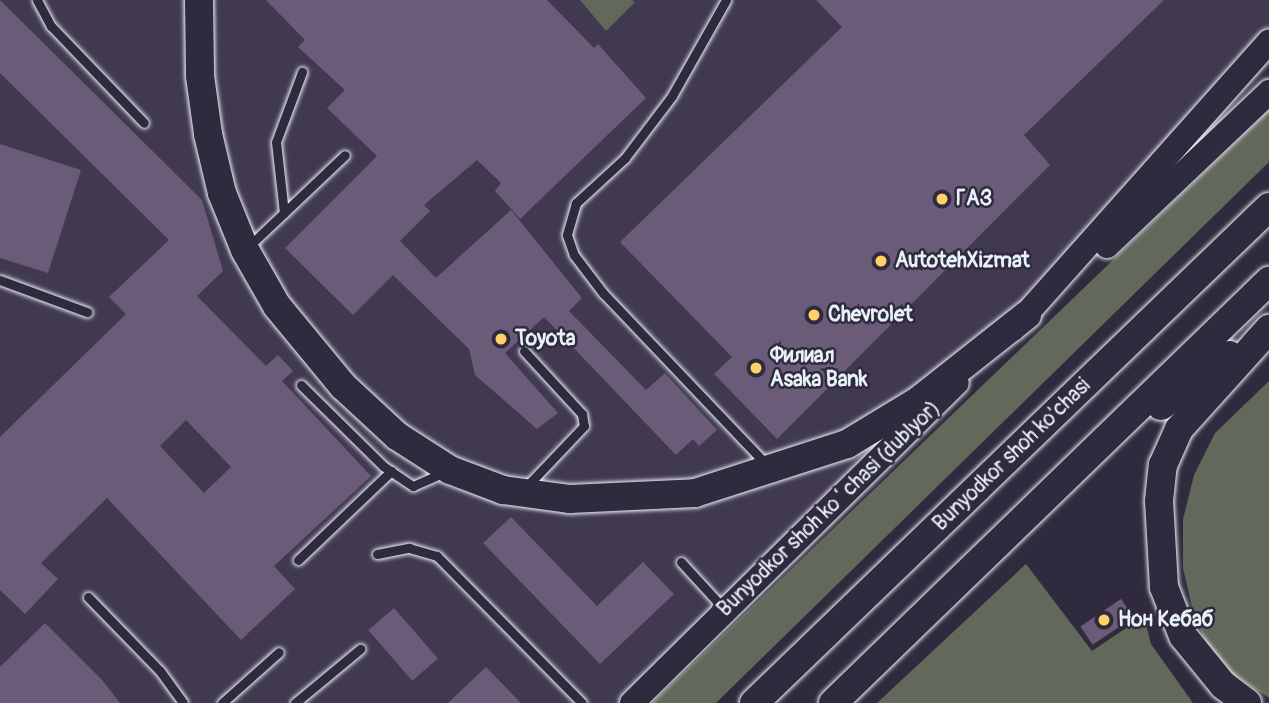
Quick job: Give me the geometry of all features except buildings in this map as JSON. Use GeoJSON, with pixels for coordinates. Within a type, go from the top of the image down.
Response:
{"type":"FeatureCollection","features":[{"type":"Feature","properties":{"kind":"main road"},"geometry":{"type":"LineString","coordinates":[[199,0],[200,76],[208,134],[222,193],[245,250],[276,306],[343,386],[397,436],[450,470],[520,492],[570,499],[635,499],[695,493],[774,471],[847,444],[918,401],[1027,315]]}},
{"type":"Feature","properties":{"kind":"main road","name":"Bunyodkor shoh ko'chasi"},"geometry":{"type":"LineString","coordinates":[[754,703],[1269,207]]}},
{"type":"Feature","properties":{"kind":"main road"},"geometry":{"type":"LineString","coordinates":[[833,703],[1269,281]]}},
{"type":"Feature","properties":{"kind":"main road"},"geometry":{"type":"LineString","coordinates":[[1066,477],[1269,327]]}},
{"type":"Feature","properties":{"kind":"main road"},"geometry":{"type":"LineString","coordinates":[[1247,703],[1223,685],[1183,636],[1164,587],[1159,501],[1163,465],[1179,429],[1269,327]]}},
{"type":"Feature","properties":{"kind":"street","name":"Bunyodkor shoh koʻchasi (dublyor)"},"geometry":{"type":"LineString","coordinates":[[1027,315],[1269,42]]}},
{"type":"Feature","properties":{"kind":"street","name":"Bunyodkor shoh koʻchasi (dublyor)"},"geometry":{"type":"LineString","coordinates":[[632,703],[1027,315],[1165,197],[1269,92]]}},
{"type":"Feature","properties":{"kind":"lane"},"geometry":{"type":"LineString","coordinates":[[37,0],[51,26],[144,123]]}},
{"type":"Feature","properties":{"kind":"lane"},"geometry":{"type":"LineString","coordinates":[[726,0],[672,96],[625,158],[576,203],[567,235],[575,255],[603,293],[774,471]]}},
{"type":"Feature","properties":{"kind":"lane"},"geometry":{"type":"LineString","coordinates":[[284,213],[276,142],[302,72]]}},
{"type":"Feature","properties":{"kind":"lane"},"geometry":{"type":"LineString","coordinates":[[245,250],[345,155]]}},
{"type":"Feature","properties":{"kind":"lane"},"geometry":{"type":"LineString","coordinates":[[0,281],[87,312]]}},
{"type":"Feature","properties":{"kind":"lane"},"geometry":{"type":"LineString","coordinates":[[520,492],[584,426],[582,414],[524,351]]}},
{"type":"Feature","properties":{"kind":"lane"},"geometry":{"type":"LineString","coordinates":[[301,385],[391,471],[413,485],[450,470]]}},
{"type":"Feature","properties":{"kind":"lane"},"geometry":{"type":"LineString","coordinates":[[298,560],[391,471]]}},
{"type":"Feature","properties":{"kind":"lane"},"geometry":{"type":"LineString","coordinates":[[377,554],[409,548],[437,556],[582,703]]}},
{"type":"Feature","properties":{"kind":"lane"},"geometry":{"type":"LineString","coordinates":[[681,562],[725,611]]}},
{"type":"Feature","properties":{"kind":"lane"},"geometry":{"type":"LineString","coordinates":[[88,597],[160,671],[183,703]]}},
{"type":"Feature","properties":{"kind":"lane"},"geometry":{"type":"LineString","coordinates":[[295,703],[360,649]]}},
{"type":"Feature","properties":{"kind":"lane"},"geometry":{"type":"LineString","coordinates":[[222,703],[279,652]]}},
{"type":"Feature","properties":{"kind":"shaded area"},"geometry":{"type":"Polygon","coordinates":[[[0,0],[1269,0],[1269,42],[1150,179],[632,703],[0,703],[0,0]]]}},
{"type":"Feature","properties":{"kind":"green space"},"geometry":{"type":"Polygon","coordinates":[[[580,0],[632,0],[635,2],[606,31],[580,0]]]}},
{"type":"Feature","properties":{"kind":"green space"},"geometry":{"type":"Polygon","coordinates":[[[1269,110],[1269,162],[716,703],[652,703],[1269,110]]]}},
{"type":"Feature","properties":{"kind":"green space"},"geometry":{"type":"Polygon","coordinates":[[[1269,381],[1269,698],[1225,669],[1208,646],[1194,616],[1183,568],[1183,519],[1194,475],[1215,433],[1269,381]]]}},
{"type":"Feature","properties":{"kind":"green space"},"geometry":{"type":"Polygon","coordinates":[[[1026,564],[1092,651],[1144,616],[1151,644],[1193,703],[877,703],[1026,564]]]}},
{"type":"Feature","properties":{"kind":"place","name":"ГАЗ"},"geometry":{"type":"Point","coordinates":[942,199]}},
{"type":"Feature","properties":{"kind":"place","name":"AutotehXizmat"},"geometry":{"type":"Point","coordinates":[881,261]}},
{"type":"Feature","properties":{"kind":"place","name":"Chevrolet"},"geometry":{"type":"Point","coordinates":[814,315]}},
{"type":"Feature","properties":{"kind":"place","name":"Toyota"},"geometry":{"type":"Point","coordinates":[501,339]}},
{"type":"Feature","properties":{"kind":"place","name":"Филиал Asaka Bank"},"geometry":{"type":"Point","coordinates":[756,368]}},
{"type":"Feature","properties":{"kind":"place","name":"Нон Кебаб"},"geometry":{"type":"Point","coordinates":[1104,620]}}]}
